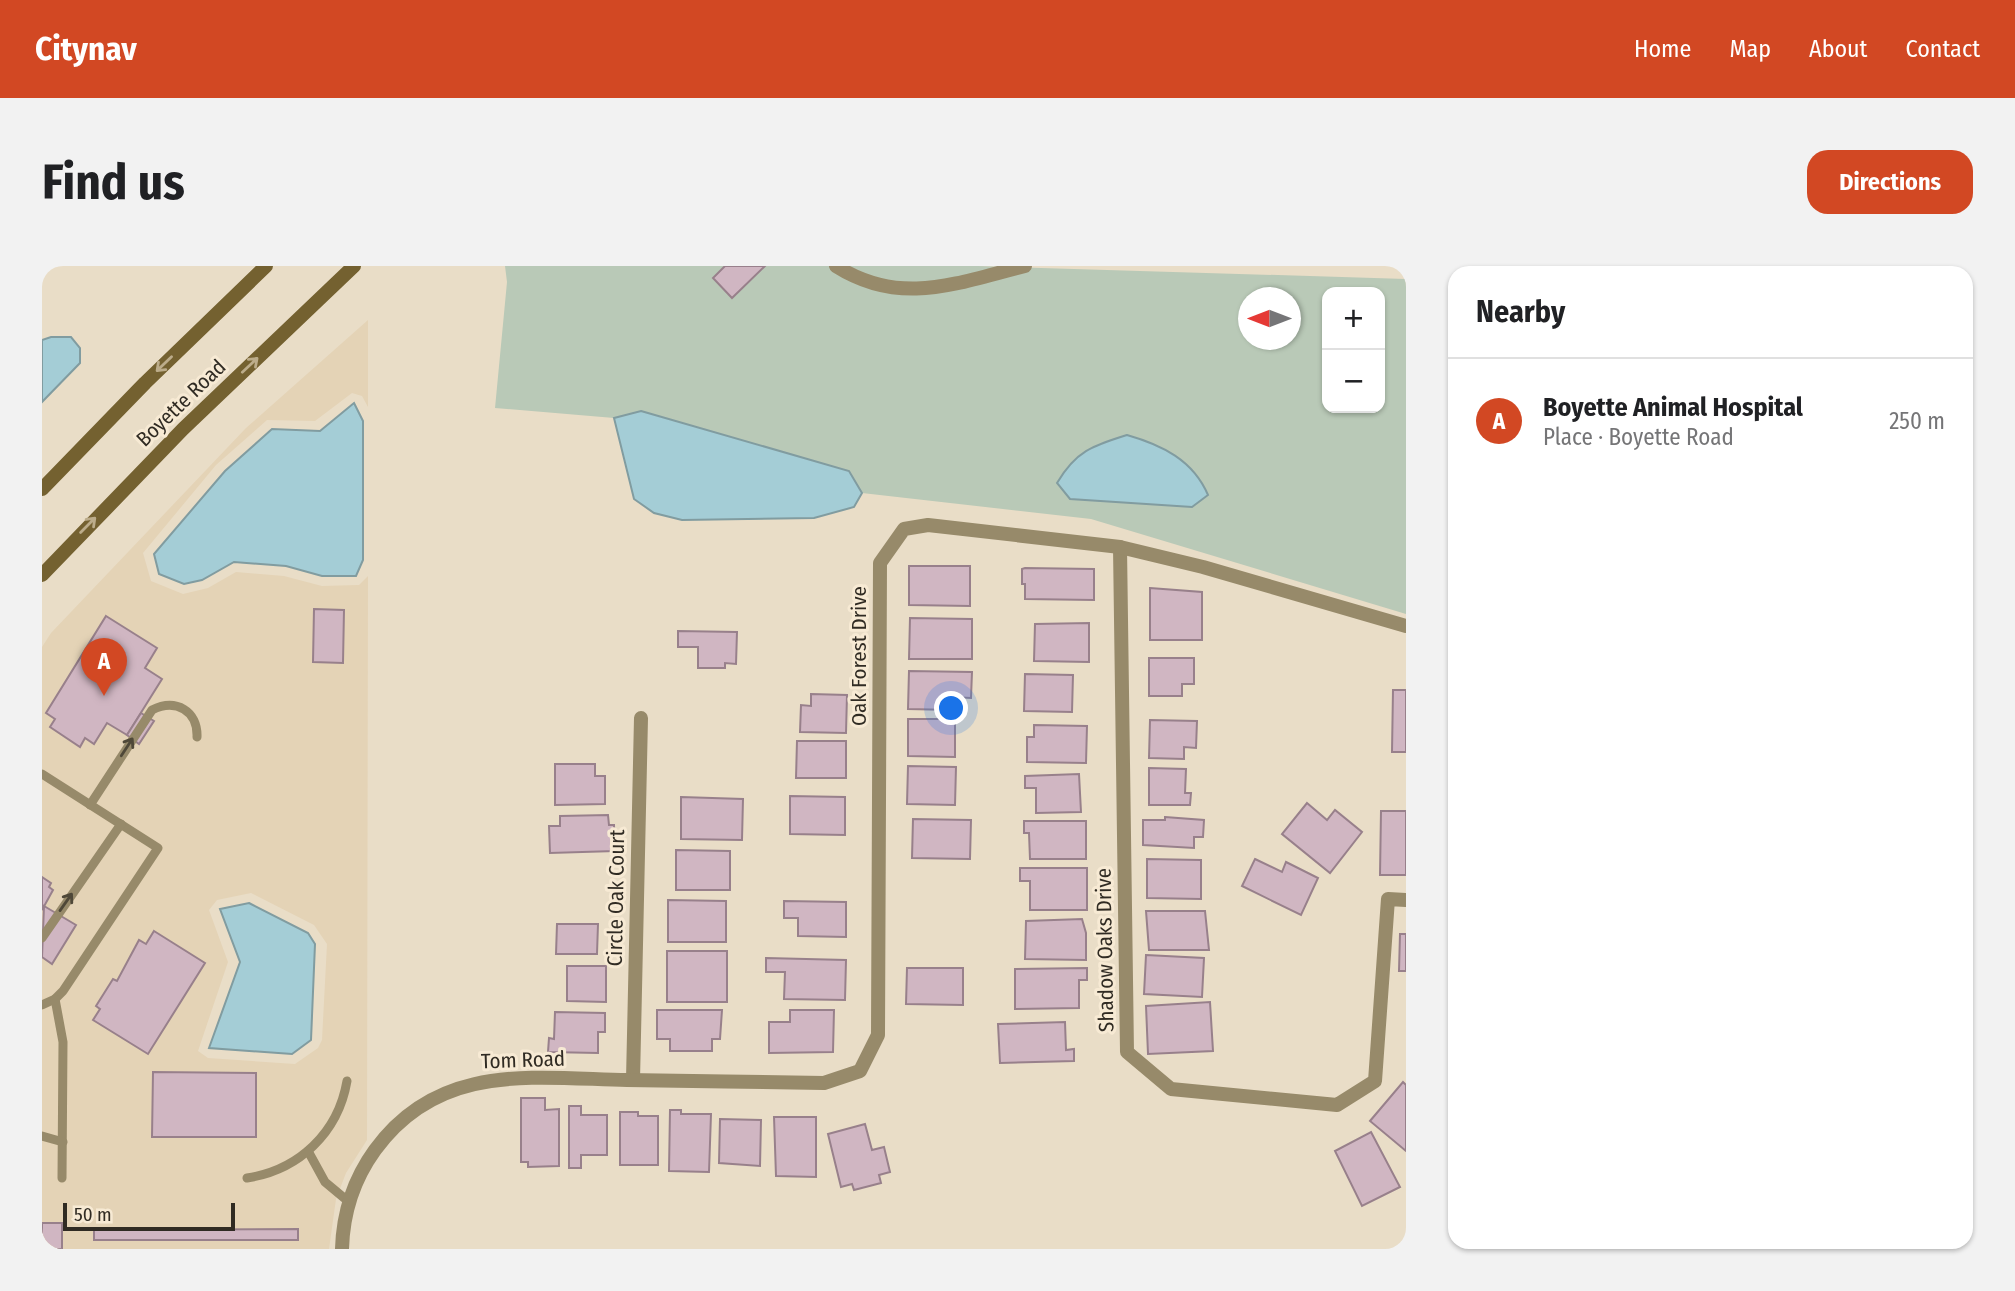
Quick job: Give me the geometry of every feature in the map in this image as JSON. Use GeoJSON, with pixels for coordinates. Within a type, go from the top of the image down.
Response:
{"type":"FeatureCollection","features":[{"type":"Feature","properties":{"kind":"main road","name":"Boyette Road"},"geometry":{"type":"LineString","coordinates":[[42,489],[145,383],[267,266]]}},
{"type":"Feature","properties":{"kind":"main road","name":"Boyette Road"},"geometry":{"type":"LineString","coordinates":[[42,575],[183,429],[354,266]]}},
{"type":"Feature","properties":{"kind":"street"},"geometry":{"type":"LineString","coordinates":[[836,266],[856,278],[892,290],[939,287],[1025,266]]}},
{"type":"Feature","properties":{"kind":"street","name":"Oak Forest Drive"},"geometry":{"type":"LineString","coordinates":[[633,1080],[824,1083],[860,1071],[878,1035],[880,563],[904,529],[928,525],[1120,547],[1203,567],[1406,626]]}},
{"type":"Feature","properties":{"kind":"street","name":"Shadow Oaks Drive"},"geometry":{"type":"LineString","coordinates":[[1120,547],[1127,1052],[1171,1088],[1337,1105],[1375,1081],[1388,899],[1406,900]]}},
{"type":"Feature","properties":{"kind":"street","name":"Circle Oak Court"},"geometry":{"type":"LineString","coordinates":[[633,1080],[641,718]]}},
{"type":"Feature","properties":{"kind":"street","name":"Tom Road"},"geometry":{"type":"LineString","coordinates":[[342,1249],[349,1202],[369,1159],[392,1129],[416,1108],[443,1093],[471,1083],[515,1078],[633,1080]]}},
{"type":"Feature","properties":{"kind":"lane"},"geometry":{"type":"LineString","coordinates":[[90,805],[152,710],[170,705],[186,710],[195,721],[197,737]]}},
{"type":"Feature","properties":{"kind":"lane"},"geometry":{"type":"LineString","coordinates":[[42,774],[159,848],[55,999],[42,1005]]}},
{"type":"Feature","properties":{"kind":"lane"},"geometry":{"type":"LineString","coordinates":[[42,938],[121,824]]}},
{"type":"Feature","properties":{"kind":"lane"},"geometry":{"type":"LineString","coordinates":[[55,999],[63,1042],[62,1178]]}},
{"type":"Feature","properties":{"kind":"lane"},"geometry":{"type":"LineString","coordinates":[[247,1178],[289,1166],[308,1152],[323,1136],[338,1111],[347,1081]]}},
{"type":"Feature","properties":{"kind":"lane"},"geometry":{"type":"LineString","coordinates":[[42,1136],[63,1142]]}},
{"type":"Feature","properties":{"kind":"lane"},"geometry":{"type":"LineString","coordinates":[[308,1152],[325,1182],[349,1202]]}},
{"type":"Feature","properties":{"kind":"shaded area"},"geometry":{"type":"Polygon","coordinates":[[[368,320],[368,407],[362,396],[352,393],[315,421],[267,420],[216,465],[143,553],[151,581],[183,594],[208,588],[236,572],[284,576],[322,586],[359,585],[368,576],[367,1140],[346,1173],[336,1199],[329,1249],[42,1249],[42,647],[51,633],[246,428],[368,320]],[[251,893],[217,900],[209,910],[228,962],[198,1051],[208,1058],[295,1064],[318,1048],[322,1040],[327,944],[314,925],[251,893]]]}},
{"type":"Feature","properties":{"kind":"green space"},"geometry":{"type":"Polygon","coordinates":[[[505,266],[978,266],[1406,279],[1406,614],[1091,519],[862,493],[848,471],[641,411],[614,418],[495,408],[507,282],[505,266]]]}},
{"type":"Feature","properties":{"kind":"water"},"geometry":{"type":"Polygon","coordinates":[[[71,337],[80,348],[80,363],[42,402],[42,340],[71,337]]]}},
{"type":"Feature","properties":{"kind":"water"},"geometry":{"type":"Polygon","coordinates":[[[354,403],[363,421],[363,560],[356,576],[322,576],[286,566],[234,562],[202,580],[184,584],[159,574],[154,554],[225,471],[272,429],[320,431],[354,403]]]}},
{"type":"Feature","properties":{"kind":"water"},"geometry":{"type":"Polygon","coordinates":[[[641,411],[849,471],[862,493],[854,507],[814,518],[682,520],[654,513],[634,499],[614,418],[641,411]]]}},
{"type":"Feature","properties":{"kind":"water"},"geometry":{"type":"Polygon","coordinates":[[[1127,435],[1164,449],[1185,463],[1202,483],[1208,495],[1192,507],[1070,499],[1057,483],[1071,464],[1086,451],[1127,435]]]}},
{"type":"Feature","properties":{"kind":"water"},"geometry":{"type":"Polygon","coordinates":[[[249,903],[308,933],[315,944],[311,1040],[292,1054],[209,1048],[240,962],[220,909],[249,903]]]}},
{"type":"Feature","properties":{"kind":"building"},"geometry":{"type":"Polygon","coordinates":[[[725,266],[765,266],[732,298],[713,278],[725,266]]]}},
{"type":"Feature","properties":{"kind":"building"},"geometry":{"type":"Polygon","coordinates":[[[909,566],[970,566],[970,606],[909,605],[909,566]]]}},
{"type":"Feature","properties":{"kind":"building"},"geometry":{"type":"Polygon","coordinates":[[[1022,569],[1094,569],[1094,600],[1025,599],[1022,569]]]}},
{"type":"Feature","properties":{"kind":"building"},"geometry":{"type":"Polygon","coordinates":[[[1150,588],[1202,592],[1202,640],[1150,640],[1150,588]]]}},
{"type":"Feature","properties":{"kind":"building"},"geometry":{"type":"Polygon","coordinates":[[[314,609],[344,610],[343,663],[313,662],[314,609]]]}},
{"type":"Feature","properties":{"kind":"building"},"geometry":{"type":"Polygon","coordinates":[[[106,616],[157,648],[145,668],[162,679],[127,735],[107,723],[94,744],[85,738],[80,747],[50,727],[55,719],[46,713],[106,616]]]}},
{"type":"Feature","properties":{"kind":"building"},"geometry":{"type":"Polygon","coordinates":[[[910,618],[972,619],[972,659],[909,659],[910,618]]]}},
{"type":"Feature","properties":{"kind":"building"},"geometry":{"type":"Polygon","coordinates":[[[1089,623],[1089,662],[1034,661],[1035,624],[1089,623]]]}},
{"type":"Feature","properties":{"kind":"building"},"geometry":{"type":"Polygon","coordinates":[[[678,631],[737,632],[736,664],[725,663],[725,668],[698,668],[698,647],[678,647],[678,631]]]}},
{"type":"Feature","properties":{"kind":"building"},"geometry":{"type":"Polygon","coordinates":[[[1149,658],[1194,658],[1194,684],[1182,684],[1182,696],[1149,696],[1149,658]]]}},
{"type":"Feature","properties":{"kind":"building"},"geometry":{"type":"Polygon","coordinates":[[[909,671],[972,672],[971,698],[952,697],[952,710],[908,709],[909,671]]]}},
{"type":"Feature","properties":{"kind":"building"},"geometry":{"type":"Polygon","coordinates":[[[1025,674],[1073,675],[1072,712],[1024,711],[1025,674]]]}},
{"type":"Feature","properties":{"kind":"building"},"geometry":{"type":"Polygon","coordinates":[[[1393,690],[1406,690],[1406,752],[1392,752],[1393,690]]]}},
{"type":"Feature","properties":{"kind":"building"},"geometry":{"type":"Polygon","coordinates":[[[811,694],[847,695],[846,733],[800,732],[801,705],[811,706],[811,694]]]}},
{"type":"Feature","properties":{"kind":"building"},"geometry":{"type":"Polygon","coordinates":[[[141,713],[154,721],[139,744],[127,735],[141,713]]]}},
{"type":"Feature","properties":{"kind":"building"},"geometry":{"type":"Polygon","coordinates":[[[908,719],[955,719],[955,757],[908,756],[908,719]]]}},
{"type":"Feature","properties":{"kind":"building"},"geometry":{"type":"Polygon","coordinates":[[[1150,720],[1197,721],[1196,748],[1184,747],[1184,759],[1149,758],[1150,720]]]}},
{"type":"Feature","properties":{"kind":"building"},"geometry":{"type":"Polygon","coordinates":[[[1034,725],[1087,726],[1086,763],[1027,762],[1027,737],[1034,737],[1034,725]]]}},
{"type":"Feature","properties":{"kind":"building"},"geometry":{"type":"Polygon","coordinates":[[[797,741],[846,741],[846,778],[796,778],[797,741]]]}},
{"type":"Feature","properties":{"kind":"building"},"geometry":{"type":"Polygon","coordinates":[[[555,764],[595,764],[595,776],[605,776],[605,804],[555,805],[555,764]]]}},
{"type":"Feature","properties":{"kind":"building"},"geometry":{"type":"Polygon","coordinates":[[[908,766],[956,767],[955,805],[907,804],[908,766]]]}},
{"type":"Feature","properties":{"kind":"building"},"geometry":{"type":"Polygon","coordinates":[[[1149,768],[1186,769],[1185,793],[1191,793],[1190,805],[1149,805],[1149,768]]]}},
{"type":"Feature","properties":{"kind":"building"},"geometry":{"type":"Polygon","coordinates":[[[1079,774],[1081,812],[1036,813],[1036,788],[1025,788],[1025,776],[1079,774]]]}},
{"type":"Feature","properties":{"kind":"building"},"geometry":{"type":"Polygon","coordinates":[[[790,796],[845,797],[845,835],[790,834],[790,796]]]}},
{"type":"Feature","properties":{"kind":"building"},"geometry":{"type":"Polygon","coordinates":[[[681,797],[743,799],[742,840],[681,839],[681,797]]]}},
{"type":"Feature","properties":{"kind":"building"},"geometry":{"type":"Polygon","coordinates":[[[1307,803],[1327,820],[1335,810],[1362,832],[1330,873],[1282,834],[1307,803]]]}},
{"type":"Feature","properties":{"kind":"building"},"geometry":{"type":"Polygon","coordinates":[[[1381,811],[1406,811],[1406,875],[1380,875],[1381,811]]]}},
{"type":"Feature","properties":{"kind":"building"},"geometry":{"type":"Polygon","coordinates":[[[608,815],[609,825],[614,825],[615,851],[550,853],[549,826],[560,826],[560,816],[608,815]]]}},
{"type":"Feature","properties":{"kind":"building"},"geometry":{"type":"Polygon","coordinates":[[[1165,817],[1204,820],[1203,837],[1194,837],[1194,848],[1143,845],[1143,820],[1165,820],[1165,817]]]}},
{"type":"Feature","properties":{"kind":"building"},"geometry":{"type":"Polygon","coordinates":[[[913,819],[971,820],[970,859],[912,858],[913,819]]]}},
{"type":"Feature","properties":{"kind":"building"},"geometry":{"type":"Polygon","coordinates":[[[1024,821],[1086,821],[1086,859],[1030,859],[1029,833],[1024,833],[1024,821]]]}},
{"type":"Feature","properties":{"kind":"building"},"geometry":{"type":"Polygon","coordinates":[[[676,850],[730,851],[730,890],[676,890],[676,850]]]}},
{"type":"Feature","properties":{"kind":"building"},"geometry":{"type":"Polygon","coordinates":[[[1147,859],[1201,860],[1201,899],[1147,898],[1147,859]]]}},
{"type":"Feature","properties":{"kind":"building"},"geometry":{"type":"Polygon","coordinates":[[[1255,859],[1282,872],[1286,862],[1318,878],[1301,915],[1242,886],[1255,859]]]}},
{"type":"Feature","properties":{"kind":"building"},"geometry":{"type":"Polygon","coordinates":[[[1020,868],[1087,868],[1087,910],[1030,910],[1030,881],[1020,881],[1020,868]]]}},
{"type":"Feature","properties":{"kind":"building"},"geometry":{"type":"Polygon","coordinates":[[[42,877],[51,883],[49,887],[53,890],[42,910],[42,877]]]}},
{"type":"Feature","properties":{"kind":"building"},"geometry":{"type":"Polygon","coordinates":[[[668,900],[726,901],[726,942],[668,942],[668,900]]]}},
{"type":"Feature","properties":{"kind":"building"},"geometry":{"type":"Polygon","coordinates":[[[784,901],[846,902],[846,937],[798,936],[798,918],[784,918],[784,901]]]}},
{"type":"Feature","properties":{"kind":"building"},"geometry":{"type":"Polygon","coordinates":[[[44,906],[76,925],[52,964],[42,957],[44,906]]]}},
{"type":"Feature","properties":{"kind":"building"},"geometry":{"type":"Polygon","coordinates":[[[1146,911],[1205,911],[1209,950],[1149,950],[1146,911]]]}},
{"type":"Feature","properties":{"kind":"building"},"geometry":{"type":"Polygon","coordinates":[[[1082,919],[1086,933],[1086,960],[1025,959],[1026,921],[1082,919]]]}},
{"type":"Feature","properties":{"kind":"building"},"geometry":{"type":"Polygon","coordinates":[[[557,924],[598,924],[597,954],[556,954],[557,924]]]}},
{"type":"Feature","properties":{"kind":"building"},"geometry":{"type":"Polygon","coordinates":[[[154,931],[205,963],[148,1054],[93,1020],[100,1009],[96,1006],[113,979],[117,981],[139,940],[146,944],[154,931]]]}},
{"type":"Feature","properties":{"kind":"building"},"geometry":{"type":"Polygon","coordinates":[[[1400,934],[1406,934],[1406,971],[1399,971],[1400,934]]]}},
{"type":"Feature","properties":{"kind":"building"},"geometry":{"type":"Polygon","coordinates":[[[667,951],[727,951],[727,1002],[667,1002],[667,951]]]}},
{"type":"Feature","properties":{"kind":"building"},"geometry":{"type":"Polygon","coordinates":[[[1146,955],[1204,958],[1202,997],[1144,994],[1146,955]]]}},
{"type":"Feature","properties":{"kind":"building"},"geometry":{"type":"Polygon","coordinates":[[[766,958],[846,960],[845,1000],[784,999],[785,972],[766,972],[766,958]]]}},
{"type":"Feature","properties":{"kind":"building"},"geometry":{"type":"Polygon","coordinates":[[[567,966],[606,966],[606,1002],[567,1001],[567,966]]]}},
{"type":"Feature","properties":{"kind":"building"},"geometry":{"type":"Polygon","coordinates":[[[907,968],[963,968],[963,1005],[906,1004],[907,968]]]}},
{"type":"Feature","properties":{"kind":"building"},"geometry":{"type":"Polygon","coordinates":[[[1087,968],[1087,980],[1079,980],[1079,1008],[1015,1009],[1015,969],[1087,968]]]}},
{"type":"Feature","properties":{"kind":"building"},"geometry":{"type":"Polygon","coordinates":[[[1210,1002],[1213,1051],[1148,1054],[1146,1006],[1210,1002]]]}},
{"type":"Feature","properties":{"kind":"building"},"geometry":{"type":"Polygon","coordinates":[[[657,1010],[722,1010],[720,1039],[712,1039],[712,1051],[670,1051],[670,1039],[657,1039],[657,1010]]]}},
{"type":"Feature","properties":{"kind":"building"},"geometry":{"type":"Polygon","coordinates":[[[790,1010],[834,1010],[833,1052],[769,1053],[769,1022],[790,1022],[790,1010]]]}},
{"type":"Feature","properties":{"kind":"building"},"geometry":{"type":"Polygon","coordinates":[[[555,1012],[605,1013],[605,1032],[598,1032],[598,1053],[548,1052],[549,1038],[554,1039],[555,1012]]]}},
{"type":"Feature","properties":{"kind":"building"},"geometry":{"type":"Polygon","coordinates":[[[1065,1022],[1066,1050],[1074,1049],[1074,1061],[1000,1063],[998,1024],[1065,1022]]]}},
{"type":"Feature","properties":{"kind":"building"},"geometry":{"type":"Polygon","coordinates":[[[153,1072],[256,1073],[256,1137],[152,1137],[153,1072]]]}},
{"type":"Feature","properties":{"kind":"building"},"geometry":{"type":"Polygon","coordinates":[[[1403,1082],[1406,1085],[1406,1151],[1370,1121],[1403,1082]]]}},
{"type":"Feature","properties":{"kind":"building"},"geometry":{"type":"Polygon","coordinates":[[[521,1098],[545,1098],[545,1110],[559,1109],[559,1166],[528,1167],[528,1162],[521,1162],[521,1098]]]}},
{"type":"Feature","properties":{"kind":"building"},"geometry":{"type":"Polygon","coordinates":[[[569,1106],[581,1106],[581,1115],[607,1115],[607,1155],[581,1155],[581,1168],[569,1168],[569,1106]]]}},
{"type":"Feature","properties":{"kind":"building"},"geometry":{"type":"Polygon","coordinates":[[[670,1110],[681,1110],[681,1114],[711,1114],[709,1172],[669,1171],[670,1110]]]}},
{"type":"Feature","properties":{"kind":"building"},"geometry":{"type":"Polygon","coordinates":[[[620,1112],[658,1116],[658,1165],[620,1165],[620,1112]]]}},
{"type":"Feature","properties":{"kind":"building"},"geometry":{"type":"Polygon","coordinates":[[[774,1117],[816,1117],[816,1177],[776,1176],[774,1117]]]}},
{"type":"Feature","properties":{"kind":"building"},"geometry":{"type":"Polygon","coordinates":[[[720,1119],[761,1120],[760,1166],[719,1163],[720,1119]]]}},
{"type":"Feature","properties":{"kind":"building"},"geometry":{"type":"Polygon","coordinates":[[[865,1124],[872,1150],[884,1147],[890,1172],[879,1175],[881,1183],[854,1190],[852,1184],[841,1187],[828,1134],[865,1124]]]}},
{"type":"Feature","properties":{"kind":"building"},"geometry":{"type":"Polygon","coordinates":[[[1371,1132],[1400,1187],[1362,1206],[1335,1151],[1371,1132]]]}},
{"type":"Feature","properties":{"kind":"building"},"geometry":{"type":"Polygon","coordinates":[[[42,1223],[62,1223],[62,1249],[42,1249],[42,1223]]]}},
{"type":"Feature","properties":{"kind":"building"},"geometry":{"type":"Polygon","coordinates":[[[298,1229],[298,1240],[94,1240],[94,1230],[298,1229]]]}},
{"type":"Feature","properties":{"kind":"place","name":"Boyette Animal Hospital"},"geometry":{"type":"Point","coordinates":[104,696]}}]}
